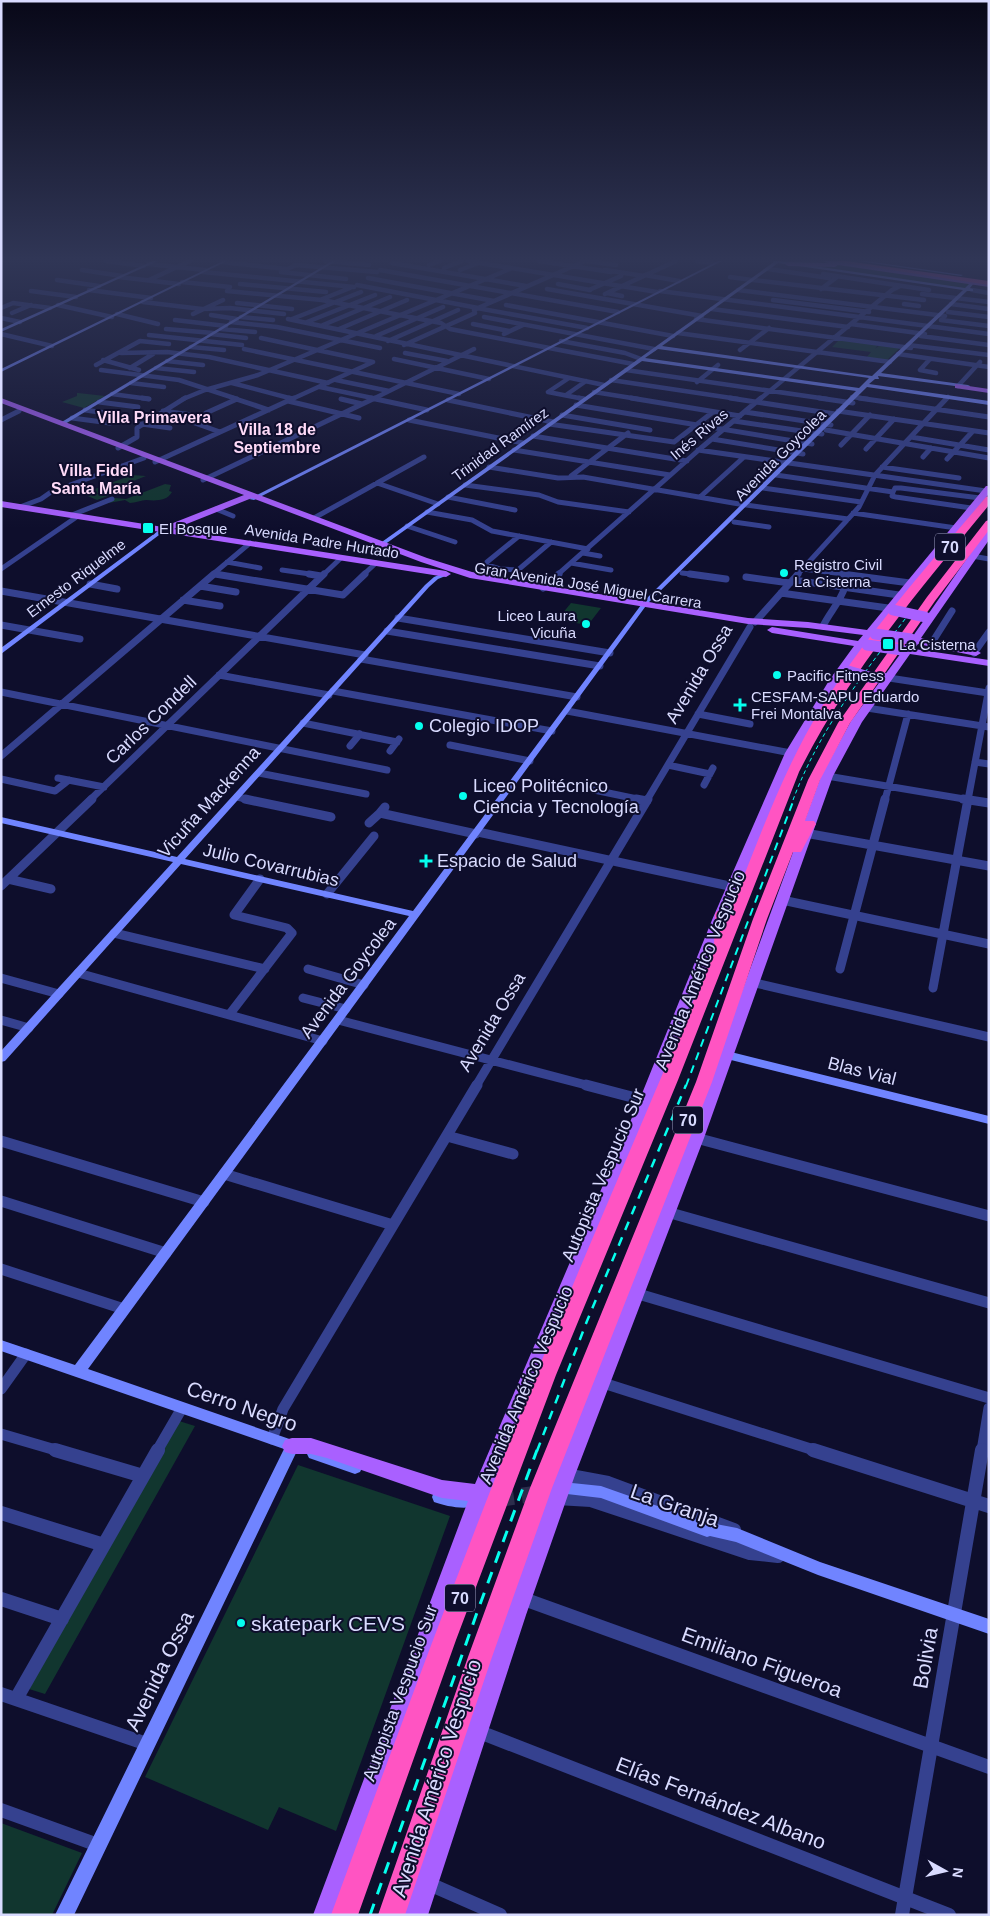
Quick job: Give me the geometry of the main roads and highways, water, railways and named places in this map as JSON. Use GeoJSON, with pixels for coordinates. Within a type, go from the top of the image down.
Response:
{"type":"FeatureCollection","features":[{"type":"Feature","properties":{"kind":"highway"},"geometry":{"type":"LineString","coordinates":[[956,528],[987,494]]}},
{"type":"Feature","properties":{"kind":"highway","name":"Autopista Vespucio Sur"},"geometry":{"type":"LineString","coordinates":[[344,1915],[481,1539],[579,1293],[720,958],[794,772],[820,721],[841,688],[987,494]]}},
{"type":"Feature","properties":{"kind":"highway","name":"70"},"geometry":{"type":"LineString","coordinates":[[391,1915],[476,1666],[538,1497],[704,1082],[760,919],[806,797],[834,740],[912,626],[988,531]]}},
{"type":"Feature","properties":{"kind":"highway"},"geometry":{"type":"LineString","coordinates":[[760,919],[807,828]]}},
{"type":"Feature","properties":{"kind":"highway"},"geometry":{"type":"LineString","coordinates":[[720,958],[722,914]]}},
{"type":"Feature","properties":{"kind":"main road"},"geometry":{"type":"LineString","coordinates":[[961,385],[989,389]]}},
{"type":"Feature","properties":{"kind":"main road","name":"Gran Avenida José Miguel Carrera"},"geometry":{"type":"LineString","coordinates":[[1,400],[54,424],[206,479],[446,574],[502,588],[752,624],[834,640],[848,646],[861,647]]}},
{"type":"Feature","properties":{"kind":"main road","name":"Gran Avenida José Miguel Carrera"},"geometry":{"type":"LineString","coordinates":[[1,404],[63,423],[144,458],[158,461]]}},
{"type":"Feature","properties":{"kind":"main road"},"geometry":{"type":"LineString","coordinates":[[54,424],[63,423]]}},
{"type":"Feature","properties":{"kind":"main road","name":"Avenida Américo Vespucio"},"geometry":{"type":"LineString","coordinates":[[325,1915],[476,1497],[647,1100],[722,914],[791,753],[846,668],[899,595],[971,508],[987,494]]}},
{"type":"Feature","properties":{"kind":"main road","name":"Gran Avenida José Miguel Carrera"},"geometry":{"type":"LineString","coordinates":[[252,497],[470,575],[644,608]]}},
{"type":"Feature","properties":{"kind":"main road","name":"Ernesto Riquelme"},"geometry":{"type":"LineString","coordinates":[[164,529],[252,497]]}},
{"type":"Feature","properties":{"kind":"main road","name":"Avenida Padre Hurtado"},"geometry":{"type":"LineString","coordinates":[[1,504],[446,574]]}},
{"type":"Feature","properties":{"kind":"main road","name":"Avenida Américo Vespucio"},"geometry":{"type":"LineString","coordinates":[[416,1915],[521,1598],[565,1487],[600,1382],[727,1055],[827,776],[844,741],[988,531]]}},
{"type":"Feature","properties":{"kind":"main road"},"geometry":{"type":"LineString","coordinates":[[371,544],[382,544]]}},
{"type":"Feature","properties":{"kind":"main road"},"geometry":{"type":"LineString","coordinates":[[446,574],[470,575]]}},
{"type":"Feature","properties":{"kind":"main road"},"geometry":{"type":"LineString","coordinates":[[889,610],[927,619]]}},
{"type":"Feature","properties":{"kind":"main road","name":"Gran Avenida José Miguel Carrera"},"geometry":{"type":"LineString","coordinates":[[752,624],[823,626],[848,630],[873,630],[989,656]]}},
{"type":"Feature","properties":{"kind":"main road"},"geometry":{"type":"LineString","coordinates":[[921,631],[933,642],[948,646]]}},
{"type":"Feature","properties":{"kind":"main road"},"geometry":{"type":"LineString","coordinates":[[861,647],[903,654],[930,654],[989,663]]}},
{"type":"Feature","properties":{"kind":"main road"},"geometry":{"type":"LineString","coordinates":[[846,668],[869,677],[887,678]]}},
{"type":"Feature","properties":{"kind":"main road"},"geometry":{"type":"LineString","coordinates":[[292,1446],[311,1446],[327,1450],[442,1489],[476,1497]]}},
{"type":"Feature","properties":{"kind":"tunnel"},"geometry":{"type":"LineString","coordinates":[[498,1499],[541,1493]]}},
{"type":"Feature","properties":{"kind":"railway"},"geometry":{"type":"LineString","coordinates":[[793,800],[817,748],[845,700],[912,610]]}},
{"type":"Feature","properties":{"kind":"railway"},"geometry":{"type":"LineString","coordinates":[[686,1086],[794,799]]}},
{"type":"Feature","properties":{"kind":"railway"},"geometry":{"type":"LineString","coordinates":[[537,1451],[587,1321],[686,1085]]}},
{"type":"Feature","properties":{"kind":"railway"},"geometry":{"type":"LineString","coordinates":[[370,1915],[479,1607],[537,1450]]}},
{"type":"Feature","properties":{"kind":"place","name":"El Bosque"},"geometry":{"type":"Point","coordinates":[148,528]}},
{"type":"Feature","properties":{"kind":"place","name":"Registro Civil La Cisterna"},"geometry":{"type":"Point","coordinates":[784,573]}},
{"type":"Feature","properties":{"kind":"place","name":"Liceo Laura Vicuña"},"geometry":{"type":"Point","coordinates":[586,624]}},
{"type":"Feature","properties":{"kind":"place","name":"La Cisterna"},"geometry":{"type":"Point","coordinates":[888,644]}},
{"type":"Feature","properties":{"kind":"place","name":"Pacific Fitness"},"geometry":{"type":"Point","coordinates":[777,675]}},
{"type":"Feature","properties":{"kind":"place","name":"CESFAM-SAPU Eduardo Frei Montalva"},"geometry":{"type":"Point","coordinates":[740,705]}},
{"type":"Feature","properties":{"kind":"place","name":"Colegio IDOP"},"geometry":{"type":"Point","coordinates":[419,726]}},
{"type":"Feature","properties":{"kind":"place","name":"Liceo Politécnico Ciencia y Tecnología"},"geometry":{"type":"Point","coordinates":[463,796]}},
{"type":"Feature","properties":{"kind":"place","name":"Espacio de Salud"},"geometry":{"type":"Point","coordinates":[426,861]}},
{"type":"Feature","properties":{"kind":"place","name":"skatepark CEVS"},"geometry":{"type":"Point","coordinates":[241,1623]}},
{"type":"Feature","properties":{"kind":"district","name":"Villa Primavera"},"geometry":{"type":"Point","coordinates":[154,417]}},
{"type":"Feature","properties":{"kind":"district","name":"Villa 18 de Septiembre"},"geometry":{"type":"Point","coordinates":[277,438]}},
{"type":"Feature","properties":{"kind":"district","name":"Villa Fidel Santa María"},"geometry":{"type":"Point","coordinates":[96,479]}}]}
